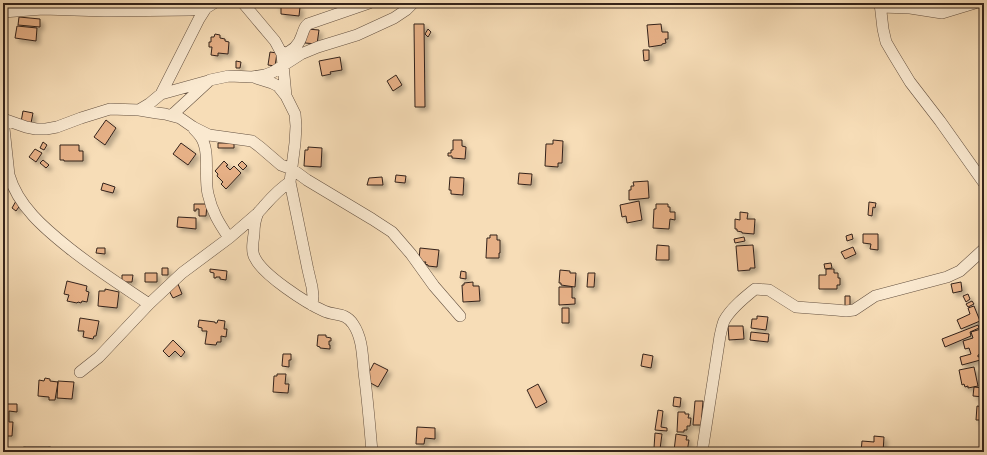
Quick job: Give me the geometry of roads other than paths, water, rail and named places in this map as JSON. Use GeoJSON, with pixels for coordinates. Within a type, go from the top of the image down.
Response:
{"type":"FeatureCollection","features":[{"type":"Feature","properties":{"kind":"street"},"geometry":{"type":"LineString","coordinates":[[243,3],[276,41],[282,59],[286,96]]}},
{"type":"Feature","properties":{"kind":"street"},"geometry":{"type":"LineString","coordinates":[[161,94],[229,76],[252,77],[273,72],[282,59],[296,46],[305,26],[369,3]]}},
{"type":"Feature","properties":{"kind":"street"},"geometry":{"type":"LineString","coordinates":[[282,59],[357,35],[394,18],[413,3]]}},
{"type":"Feature","properties":{"kind":"street"},"geometry":{"type":"LineString","coordinates":[[975,3],[942,13],[880,5],[886,42],[893,54],[910,82],[984,183]]}},
{"type":"Feature","properties":{"kind":"street"},"geometry":{"type":"LineString","coordinates":[[3,12],[43,9],[113,11],[190,10],[210,6]]}},
{"type":"Feature","properties":{"kind":"street"},"geometry":{"type":"LineString","coordinates":[[139,110],[161,94],[199,19],[210,6]]}},
{"type":"Feature","properties":{"kind":"street"},"geometry":{"type":"LineString","coordinates":[[252,77],[272,83],[282,89],[295,114],[296,143],[290,182],[312,287],[312,305]]}},
{"type":"Feature","properties":{"kind":"street"},"geometry":{"type":"LineString","coordinates":[[172,115],[210,80]]}},
{"type":"Feature","properties":{"kind":"street"},"geometry":{"type":"LineString","coordinates":[[149,304],[80,257],[50,233],[31,214],[16,192],[9,175],[3,119],[26,127],[46,129],[57,127],[110,109],[139,110],[172,115],[209,135],[252,141],[281,165],[292,169],[307,180],[392,232],[411,254],[434,286],[460,316]]}},
{"type":"Feature","properties":{"kind":"street"},"geometry":{"type":"LineString","coordinates":[[193,127],[203,140],[206,152],[206,182],[212,209],[219,223],[230,238]]}},
{"type":"Feature","properties":{"kind":"street"},"geometry":{"type":"LineString","coordinates":[[80,372],[99,357],[149,304],[182,273],[230,238],[258,213],[282,187],[290,182]]}},
{"type":"Feature","properties":{"kind":"street"},"geometry":{"type":"LineString","coordinates":[[258,213],[254,230],[254,258],[265,271],[289,291],[325,312],[346,317],[353,324],[360,338],[372,452]]}},
{"type":"Feature","properties":{"kind":"street"},"geometry":{"type":"LineString","coordinates":[[702,452],[721,331],[725,320],[733,310],[755,289],[769,290],[796,307],[846,311],[854,310],[875,296],[947,277],[960,271],[984,249]]}},
{"type":"Feature","properties":{"kind":"street"},"geometry":{"type":"LineString","coordinates":[[26,452],[48,452]]}}]}
